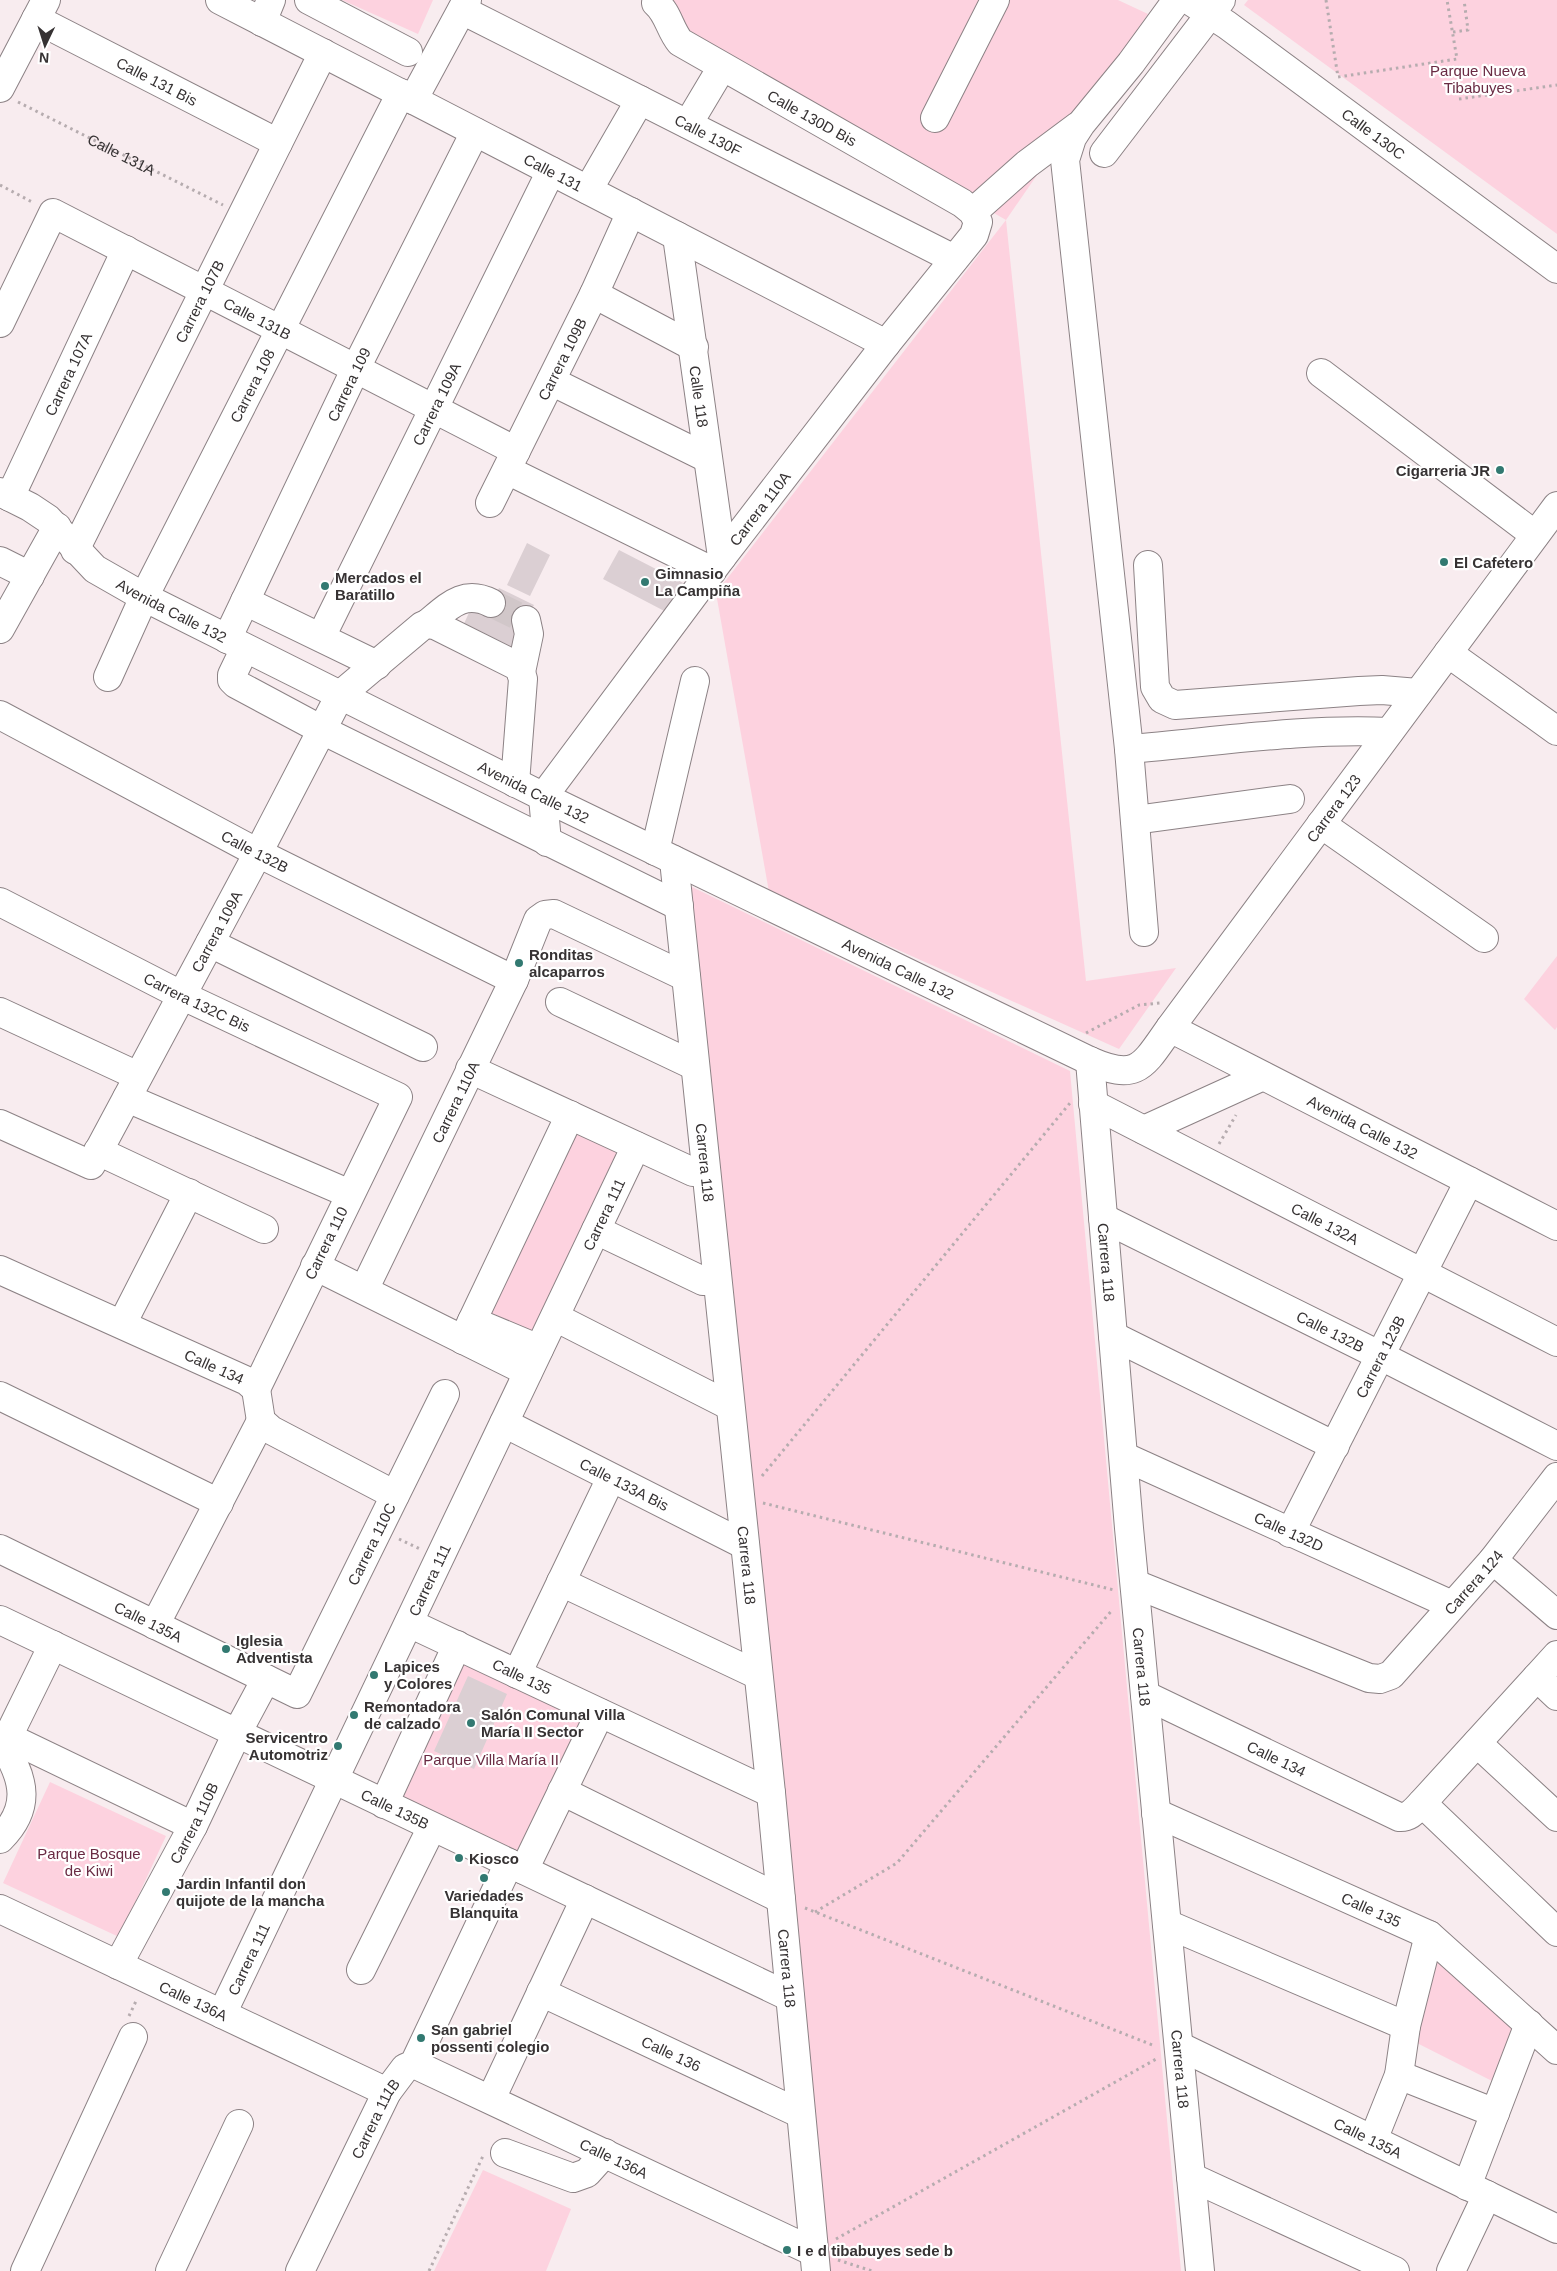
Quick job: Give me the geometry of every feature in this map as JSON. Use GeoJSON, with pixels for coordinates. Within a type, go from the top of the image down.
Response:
{"type":"FeatureCollection","features":[{"type":"Feature","properties":{"kind":"street","name":"Calle 131"},"geometry":{"type":"LineString","coordinates":[[220,0],[267,11],[323,53],[886,344]]}},
{"type":"Feature","properties":{"kind":"street"},"geometry":{"type":"LineString","coordinates":[[309,0],[408,52]]}},
{"type":"Feature","properties":{"kind":"street"},"geometry":{"type":"LineString","coordinates":[[934,118],[995,0]]}},
{"type":"Feature","properties":{"kind":"street"},"geometry":{"type":"LineString","coordinates":[[1144,932],[1129,749],[1066,160],[1072,138],[1081,124],[1131,63],[1177,0]]}},
{"type":"Feature","properties":{"kind":"street","name":"Calle 130D Bis"},"geometry":{"type":"LineString","coordinates":[[656,3],[662,9],[672,33],[680,42],[962,203],[975,217]]}},
{"type":"Feature","properties":{"kind":"street"},"geometry":{"type":"LineString","coordinates":[[1104,153],[1207,4]]}},
{"type":"Feature","properties":{"kind":"street","name":"Calle 130C"},"geometry":{"type":"LineString","coordinates":[[1207,4],[1557,269]]}},
{"type":"Feature","properties":{"kind":"street","name":"Carrera 108"},"geometry":{"type":"LineString","coordinates":[[108,677],[144,597],[281,329],[407,97],[464,5]]}},
{"type":"Feature","properties":{"kind":"street","name":"Calle 130F"},"geometry":{"type":"LineString","coordinates":[[464,5],[640,100],[954,259]]}},
{"type":"Feature","properties":{"kind":"street"},"geometry":{"type":"LineString","coordinates":[[5,88],[41,10]]}},
{"type":"Feature","properties":{"kind":"street","name":"Calle 131 Bis"},"geometry":{"type":"LineString","coordinates":[[41,10],[278,144]]}},
{"type":"Feature","properties":{"kind":"street","name":"Carrera 107B"},"geometry":{"type":"LineString","coordinates":[[75,550],[206,291],[323,53]]}},
{"type":"Feature","properties":{"kind":"street"},"geometry":{"type":"LineString","coordinates":[[688,124],[722,67]]}},
{"type":"Feature","properties":{"kind":"street"},"geometry":{"type":"LineString","coordinates":[[588,190],[640,100]]}},
{"type":"Feature","properties":{"kind":"street"},"geometry":{"type":"LineString","coordinates":[[975,217],[1027,164],[1081,124]]}},
{"type":"Feature","properties":{"kind":"street","name":"Carrera 109"},"geometry":{"type":"LineString","coordinates":[[322,730],[232,680],[236,643],[245,601],[356,368],[475,132]]}},
{"type":"Feature","properties":{"kind":"street","name":"Carrera 109A"},"geometry":{"type":"LineString","coordinates":[[321,638],[432,408],[551,171]]}},
{"type":"Feature","properties":{"kind":"street","name":"Carrera 109B"},"geometry":{"type":"LineString","coordinates":[[490,503],[594,294],[630,212]]}},
{"type":"Feature","properties":{"kind":"street"},"geometry":{"type":"LineString","coordinates":[[0,323],[53,213]]}},
{"type":"Feature","properties":{"kind":"street","name":"Calle 131B"},"geometry":{"type":"LineString","coordinates":[[53,213],[432,408],[511,461],[717,564]]}},
{"type":"Feature","properties":{"kind":"street","name":"Carrera 110A"},"geometry":{"type":"LineString","coordinates":[[543,797],[717,564],[886,344],[974,234],[975,217]]}},
{"type":"Feature","properties":{"kind":"street","name":"Calle 118"},"geometry":{"type":"LineString","coordinates":[[676,236],[694,347],[717,564]]}},
{"type":"Feature","properties":{"kind":"street","name":"Carrera 107A"},"geometry":{"type":"LineString","coordinates":[[5,495],[126,250]]}},
{"type":"Feature","properties":{"kind":"street"},"geometry":{"type":"LineString","coordinates":[[594,294],[694,347]]}},
{"type":"Feature","properties":{"kind":"street"},"geometry":{"type":"LineString","coordinates":[[1321,372],[1535,536]]}},
{"type":"Feature","properties":{"kind":"street"},"geometry":{"type":"LineString","coordinates":[[551,381],[707,458]]}},
{"type":"Feature","properties":{"kind":"street","name":"Avenida Calle 132"},"geometry":{"type":"LineString","coordinates":[[5,495],[38,512],[57,527],[75,550],[95,569],[144,597],[515,784],[665,856],[1088,1070]]}},
{"type":"Feature","properties":{"kind":"street","name":"Carrera 123"},"geometry":{"type":"LineString","coordinates":[[1088,1070],[1118,1072],[1137,1068],[1153,1052],[1557,506]]}},
{"type":"Feature","properties":{"kind":"street"},"geometry":{"type":"LineString","coordinates":[[0,628],[57,527]]}},
{"type":"Feature","properties":{"kind":"street"},"geometry":{"type":"LineString","coordinates":[[0,561],[30,576]]}},
{"type":"Feature","properties":{"kind":"street"},"geometry":{"type":"LineString","coordinates":[[1148,564],[1155,687],[1162,700],[1175,705],[1374,690],[1418,693]]}},
{"type":"Feature","properties":{"kind":"street"},"geometry":{"type":"LineString","coordinates":[[340,695],[422,626],[455,602],[468,597],[481,597],[491,602]]}},
{"type":"Feature","properties":{"kind":"street"},"geometry":{"type":"LineString","coordinates":[[245,601],[377,664]]}},
{"type":"Feature","properties":{"kind":"street"},"geometry":{"type":"LineString","coordinates":[[521,672],[529,634],[526,620]]}},
{"type":"Feature","properties":{"kind":"street"},"geometry":{"type":"LineString","coordinates":[[427,624],[435,626],[519,666],[523,678],[515,784]]}},
{"type":"Feature","properties":{"kind":"street"},"geometry":{"type":"LineString","coordinates":[[1448,653],[1557,731]]}},
{"type":"Feature","properties":{"kind":"street","name":"Carrera 118"},"geometry":{"type":"LineString","coordinates":[[695,681],[665,856],[679,906],[730,1406],[742,1498],[744,1545],[771,1794],[815,2261]]}},
{"type":"Feature","properties":{"kind":"street","name":"Carrera 109A"},"geometry":{"type":"LineString","coordinates":[[94,1158],[258,853],[340,695]]}},
{"type":"Feature","properties":{"kind":"street","name":"Calle 132B"},"geometry":{"type":"LineString","coordinates":[[0,715],[258,853],[514,980]]}},
{"type":"Feature","properties":{"kind":"street"},"geometry":{"type":"LineString","coordinates":[[322,730],[679,906]]}},
{"type":"Feature","properties":{"kind":"street"},"geometry":{"type":"LineString","coordinates":[[1129,749],[1329,732],[1389,732]]}},
{"type":"Feature","properties":{"kind":"street"},"geometry":{"type":"LineString","coordinates":[[543,797],[547,842]]}},
{"type":"Feature","properties":{"kind":"street"},"geometry":{"type":"LineString","coordinates":[[1135,820],[1290,799]]}},
{"type":"Feature","properties":{"kind":"street"},"geometry":{"type":"LineString","coordinates":[[1321,824],[1484,938]]}},
{"type":"Feature","properties":{"kind":"street","name":"Carrera 132C Bis"},"geometry":{"type":"LineString","coordinates":[[0,902],[181,994],[398,1097]]}},
{"type":"Feature","properties":{"kind":"street","name":"Carrera 110A"},"geometry":{"type":"LineString","coordinates":[[364,1290],[514,980],[538,920],[544,915],[554,914],[686,977]]}},
{"type":"Feature","properties":{"kind":"street"},"geometry":{"type":"LineString","coordinates":[[210,943],[423,1047]]}},
{"type":"Feature","properties":{"kind":"street"},"geometry":{"type":"LineString","coordinates":[[560,1002],[695,1066]]}},
{"type":"Feature","properties":{"kind":"street"},"geometry":{"type":"LineString","coordinates":[[0,1012],[132,1087],[350,1194]]}},
{"type":"Feature","properties":{"kind":"street","name":"Avenida Calle 132"},"geometry":{"type":"LineString","coordinates":[[1170,1028],[1557,1226]]}},
{"type":"Feature","properties":{"kind":"street"},"geometry":{"type":"LineString","coordinates":[[470,1069],[693,1172]]}},
{"type":"Feature","properties":{"kind":"street","name":"Carrera 118"},"geometry":{"type":"LineString","coordinates":[[1088,1070],[1125,1457],[1130,1589],[1145,1695],[1167,1924],[1174,2049],[1191,2177],[1200,2271]]}},
{"type":"Feature","properties":{"kind":"street","name":"Calle 132A"},"geometry":{"type":"LineString","coordinates":[[1088,1070],[1144,1130],[1557,1342]]}},
{"type":"Feature","properties":{"kind":"street"},"geometry":{"type":"LineString","coordinates":[[1144,1130],[1263,1076]]}},
{"type":"Feature","properties":{"kind":"street","name":"Carrera 110"},"geometry":{"type":"LineString","coordinates":[[256,1389],[398,1097]]}},
{"type":"Feature","properties":{"kind":"street"},"geometry":{"type":"LineString","coordinates":[[468,1330],[570,1115]]}},
{"type":"Feature","properties":{"kind":"street"},"geometry":{"type":"LineString","coordinates":[[0,1124],[189,1193],[264,1229]]}},
{"type":"Feature","properties":{"kind":"street","name":"Carrera 111"},"geometry":{"type":"LineString","coordinates":[[222,2014],[636,1146]]}},
{"type":"Feature","properties":{"kind":"street","name":"Carrera 123B"},"geometry":{"type":"LineString","coordinates":[[1290,1533],[1469,1181]]}},
{"type":"Feature","properties":{"kind":"street"},"geometry":{"type":"LineString","coordinates":[[122,1324],[189,1193]]}},
{"type":"Feature","properties":{"kind":"street","name":"Calle 132B"},"geometry":{"type":"LineString","coordinates":[[1103,1218],[1557,1446]]}},
{"type":"Feature","properties":{"kind":"street"},"geometry":{"type":"LineString","coordinates":[[596,1230],[703,1281]]}},
{"type":"Feature","properties":{"kind":"street"},"geometry":{"type":"LineString","coordinates":[[315,1266],[364,1290],[468,1330],[534,1361]]}},
{"type":"Feature","properties":{"kind":"street","name":"Calle 134"},"geometry":{"type":"LineString","coordinates":[[0,1270],[247,1381],[256,1389],[261,1422]]}},
{"type":"Feature","properties":{"kind":"street"},"geometry":{"type":"LineString","coordinates":[[554,1317],[730,1406]]}},
{"type":"Feature","properties":{"kind":"street"},"geometry":{"type":"LineString","coordinates":[[1113,1336],[1335,1446]]}},
{"type":"Feature","properties":{"kind":"street","name":"Carrera 110C"},"geometry":{"type":"LineString","coordinates":[[297,1694],[445,1394]]}},
{"type":"Feature","properties":{"kind":"street"},"geometry":{"type":"LineString","coordinates":[[0,1396],[219,1503]]}},
{"type":"Feature","properties":{"kind":"street"},"geometry":{"type":"LineString","coordinates":[[156,1625],[261,1422],[271,1430],[395,1495]]}},
{"type":"Feature","properties":{"kind":"street","name":"Calle 133A Bis"},"geometry":{"type":"LineString","coordinates":[[504,1423],[744,1545]]}},
{"type":"Feature","properties":{"kind":"street","name":"Calle 132D"},"geometry":{"type":"LineString","coordinates":[[1125,1457],[1452,1605]]}},
{"type":"Feature","properties":{"kind":"street","name":"Carrera 124"},"geometry":{"type":"LineString","coordinates":[[1130,1589],[1369,1678],[1380,1679],[1391,1675],[1493,1560],[1557,1477]]}},
{"type":"Feature","properties":{"kind":"street"},"geometry":{"type":"LineString","coordinates":[[517,1674],[611,1478]]}},
{"type":"Feature","properties":{"kind":"street","name":"Calle 135A"},"geometry":{"type":"LineString","coordinates":[[0,1549],[297,1694]]}},
{"type":"Feature","properties":{"kind":"street"},"geometry":{"type":"LineString","coordinates":[[1493,1560],[1557,1615]]}},
{"type":"Feature","properties":{"kind":"street"},"geometry":{"type":"LineString","coordinates":[[561,1582],[758,1675]]}},
{"type":"Feature","properties":{"kind":"street","name":"Calle 135B"},"geometry":{"type":"LineString","coordinates":[[0,1620],[790,1997]]}},
{"type":"Feature","properties":{"kind":"street","name":"Calle 135"},"geometry":{"type":"LineString","coordinates":[[409,1623],[771,1794]]}},
{"type":"Feature","properties":{"kind":"street"},"geometry":{"type":"LineString","coordinates":[[4,1745],[53,1645]]}},
{"type":"Feature","properties":{"kind":"street"},"geometry":{"type":"LineString","coordinates":[[384,1804],[457,1646]]}},
{"type":"Feature","properties":{"kind":"street"},"geometry":{"type":"LineString","coordinates":[[1557,1656],[1416,1809],[1557,1932]]}},
{"type":"Feature","properties":{"kind":"street"},"geometry":{"type":"LineString","coordinates":[[1538,1677],[1557,1696]]}},
{"type":"Feature","properties":{"kind":"street","name":"Carrera 110B"},"geometry":{"type":"LineString","coordinates":[[118,1964],[193,1826],[237,1733],[266,1679]]}},
{"type":"Feature","properties":{"kind":"street","name":"Calle 134"},"geometry":{"type":"LineString","coordinates":[[1145,1695],[1399,1817],[1416,1809]]}},
{"type":"Feature","properties":{"kind":"street","name":"Carrera 111B"},"geometry":{"type":"LineString","coordinates":[[300,2271],[388,2092],[405,2068],[414,2064],[517,1867],[562,1791],[600,1714]]}},
{"type":"Feature","properties":{"kind":"street"},"geometry":{"type":"LineString","coordinates":[[1477,1743],[1557,1817]]}},
{"type":"Feature","properties":{"kind":"street"},"geometry":{"type":"LineString","coordinates":[[4,1745],[193,1826]]}},
{"type":"Feature","properties":{"kind":"street"},"geometry":{"type":"LineString","coordinates":[[0,1839],[18,1815],[22,1799],[20,1780],[14,1763],[4,1745]]}},
{"type":"Feature","properties":{"kind":"street"},"geometry":{"type":"LineString","coordinates":[[562,1791],[781,1899]]}},
{"type":"Feature","properties":{"kind":"street","name":"Calle 135"},"geometry":{"type":"LineString","coordinates":[[1156,1813],[1430,1935],[1557,2050]]}},
{"type":"Feature","properties":{"kind":"street"},"geometry":{"type":"LineString","coordinates":[[361,1970],[432,1826]]}},
{"type":"Feature","properties":{"kind":"street"},"geometry":{"type":"LineString","coordinates":[[491,2099],[585,1899]]}},
{"type":"Feature","properties":{"kind":"street","name":"Calle 136A"},"geometry":{"type":"LineString","coordinates":[[0,1909],[388,2092]]}},
{"type":"Feature","properties":{"kind":"street"},"geometry":{"type":"LineString","coordinates":[[1167,1924],[1406,2026]]}},
{"type":"Feature","properties":{"kind":"street"},"geometry":{"type":"LineString","coordinates":[[1372,2140],[1399,2075],[1406,2026],[1430,1935]]}},
{"type":"Feature","properties":{"kind":"street","name":"Calle 136"},"geometry":{"type":"LineString","coordinates":[[541,1992],[801,2114]]}},
{"type":"Feature","properties":{"kind":"street"},"geometry":{"type":"LineString","coordinates":[[1451,2271],[1477,2190],[1494,2113],[1529,2024]]}},
{"type":"Feature","properties":{"kind":"street"},"geometry":{"type":"LineString","coordinates":[[25,2271],[133,2037]]}},
{"type":"Feature","properties":{"kind":"street","name":"Calle 135A"},"geometry":{"type":"LineString","coordinates":[[1174,2049],[1372,2140],[1557,2229]]}},
{"type":"Feature","properties":{"kind":"street","name":"Calle 136A"},"geometry":{"type":"LineString","coordinates":[[414,2064],[605,2153],[815,2261]]}},
{"type":"Feature","properties":{"kind":"street"},"geometry":{"type":"LineString","coordinates":[[1399,2075],[1494,2113]]}},
{"type":"Feature","properties":{"kind":"street"},"geometry":{"type":"LineString","coordinates":[[170,2271],[239,2124]]}},
{"type":"Feature","properties":{"kind":"street"},"geometry":{"type":"LineString","coordinates":[[495,2152],[573,2178],[586,2173],[605,2153]]}},
{"type":"Feature","properties":{"kind":"street"},"geometry":{"type":"LineString","coordinates":[[1191,2177],[1395,2271]]}},
{"type":"Feature","properties":{"kind":"path"},"geometry":{"type":"LineString","coordinates":[[1326,0],[1338,77],[1457,59],[1447,0]]}},
{"type":"Feature","properties":{"kind":"path"},"geometry":{"type":"LineString","coordinates":[[1453,32],[1468,30],[1464,0]]}},
{"type":"Feature","properties":{"kind":"path"},"geometry":{"type":"LineString","coordinates":[[1459,99],[1557,85]]}},
{"type":"Feature","properties":{"kind":"path","name":"Calle 131A"},"geometry":{"type":"LineString","coordinates":[[5,88],[243,215]]}},
{"type":"Feature","properties":{"kind":"path"},"geometry":{"type":"LineString","coordinates":[[0,186],[53,213]]}},
{"type":"Feature","properties":{"kind":"path"},"geometry":{"type":"LineString","coordinates":[[814,1912],[897,1863],[1130,1589],[742,1498],[1088,1070],[1138,1005],[1190,1001]]}},
{"type":"Feature","properties":{"kind":"path"},"geometry":{"type":"LineString","coordinates":[[1208,1163],[1237,1113]]}},
{"type":"Feature","properties":{"kind":"path"},"geometry":{"type":"LineString","coordinates":[[378,1530],[440,1558]]}},
{"type":"Feature","properties":{"kind":"path"},"geometry":{"type":"LineString","coordinates":[[781,1899],[1174,2049]]}},
{"type":"Feature","properties":{"kind":"path"},"geometry":{"type":"LineString","coordinates":[[133,2037],[121,2032],[148,1979]]}},
{"type":"Feature","properties":{"kind":"path"},"geometry":{"type":"LineString","coordinates":[[815,2261],[1174,2049]]}},
{"type":"Feature","properties":{"kind":"path"},"geometry":{"type":"LineString","coordinates":[[429,2271],[495,2152]]}},
{"type":"Feature","properties":{"kind":"path"},"geometry":{"type":"LineString","coordinates":[[815,2261],[872,2271]]}},
{"type":"Feature","properties":{"kind":"green space"},"geometry":{"type":"Polygon","coordinates":[[[342,0],[433,0],[418,34],[342,0]]]}},
{"type":"Feature","properties":{"kind":"green space"},"geometry":{"type":"Polygon","coordinates":[[[670,0],[1118,0],[1148,14],[1006,220],[675,29],[670,0]]]}},
{"type":"Feature","properties":{"kind":"green space","name":"Parque Nueva Tibabuyes"},"geometry":{"type":"Polygon","coordinates":[[[1248,0],[1557,0],[1557,234],[1244,5],[1248,0]]]}},
{"type":"Feature","properties":{"kind":"green space"},"geometry":{"type":"Polygon","coordinates":[[[1006,220],[1086,981],[1176,968],[1119,1049],[769,892],[716,593],[1006,220]]]}},
{"type":"Feature","properties":{"kind":"green space"},"geometry":{"type":"Polygon","coordinates":[[[690,886],[1070,1071],[1181,2271],[825,2271],[690,886]]]}},
{"type":"Feature","properties":{"kind":"green space"},"geometry":{"type":"Polygon","coordinates":[[[1557,956],[1557,1027],[1555,1030],[1524,999],[1557,956]]]}},
{"type":"Feature","properties":{"kind":"green space"},"geometry":{"type":"Polygon","coordinates":[[[574,1125],[627,1151],[530,1353],[477,1328],[574,1125]]]}},
{"type":"Feature","properties":{"kind":"green space","name":"Parque Villa María II"},"geometry":{"type":"Polygon","coordinates":[[[457,1645],[600,1713],[524,1870],[384,1804],[457,1645]]]}},
{"type":"Feature","properties":{"kind":"green space","name":"Parque Bosque de Kiwi"},"geometry":{"type":"Polygon","coordinates":[[[50,1782],[166,1836],[119,1937],[3,1883],[50,1782]]]}},
{"type":"Feature","properties":{"kind":"green space"},"geometry":{"type":"Polygon","coordinates":[[[1429,1949],[1516,2027],[1496,2083],[1407,2038],[1429,1949]]]}},
{"type":"Feature","properties":{"kind":"green space"},"geometry":{"type":"Polygon","coordinates":[[[483,2170],[571,2209],[546,2271],[434,2271],[483,2170]]]}},
{"type":"Feature","properties":{"kind":"building"},"geometry":{"type":"Polygon","coordinates":[[[527,543],[550,555],[530,596],[507,585],[527,543]]]}},
{"type":"Feature","properties":{"kind":"building","name":"Gimnasio La Campiña"},"geometry":{"type":"Polygon","coordinates":[[[619,550],[687,585],[672,615],[603,579],[619,550]]]}},
{"type":"Feature","properties":{"kind":"building"},"geometry":{"type":"Polygon","coordinates":[[[499,588],[534,605],[511,651],[462,628],[473,604],[487,611],[499,588]]]}},
{"type":"Feature","properties":{"kind":"building","name":"Salón Comunal Villa María II Sector"},"geometry":{"type":"Polygon","coordinates":[[[468,1676],[507,1694],[474,1769],[434,1751],[468,1676]]]}},
{"type":"Feature","properties":{"kind":"tunnel"},"geometry":{"type":"LineString","coordinates":[[491,603],[526,620]]}},
{"type":"Feature","properties":{"kind":"place","name":"Cigarreria JR"},"geometry":{"type":"Point","coordinates":[1500,470]}},
{"type":"Feature","properties":{"kind":"place","name":"El Cafetero"},"geometry":{"type":"Point","coordinates":[1444,562]}},
{"type":"Feature","properties":{"kind":"place","name":"Gimnasio La Campiña"},"geometry":{"type":"Point","coordinates":[645,582]}},
{"type":"Feature","properties":{"kind":"place","name":"Mercados el Baratillo"},"geometry":{"type":"Point","coordinates":[325,586]}},
{"type":"Feature","properties":{"kind":"place","name":"Ronditas alcaparros"},"geometry":{"type":"Point","coordinates":[519,963]}},
{"type":"Feature","properties":{"kind":"place","name":"Iglesia Adventista"},"geometry":{"type":"Point","coordinates":[226,1649]}},
{"type":"Feature","properties":{"kind":"place","name":"Lapices y Colores"},"geometry":{"type":"Point","coordinates":[374,1675]}},
{"type":"Feature","properties":{"kind":"place","name":"Remontadora de calzado"},"geometry":{"type":"Point","coordinates":[354,1715]}},
{"type":"Feature","properties":{"kind":"place","name":"Salón Comunal Villa María II Sector"},"geometry":{"type":"Point","coordinates":[471,1723]}},
{"type":"Feature","properties":{"kind":"place","name":"Servicentro Automotriz"},"geometry":{"type":"Point","coordinates":[338,1746]}},
{"type":"Feature","properties":{"kind":"place","name":"Kiosco"},"geometry":{"type":"Point","coordinates":[459,1858]}},
{"type":"Feature","properties":{"kind":"place","name":"Variedades Blanquita"},"geometry":{"type":"Point","coordinates":[484,1878]}},
{"type":"Feature","properties":{"kind":"place","name":"Jardin Infantil don quijote de la mancha"},"geometry":{"type":"Point","coordinates":[166,1892]}},
{"type":"Feature","properties":{"kind":"place","name":"San gabriel possenti colegio"},"geometry":{"type":"Point","coordinates":[421,2038]}},
{"type":"Feature","properties":{"kind":"place","name":"I e d tibabuyes sede b"},"geometry":{"type":"Point","coordinates":[787,2250]}}]}
